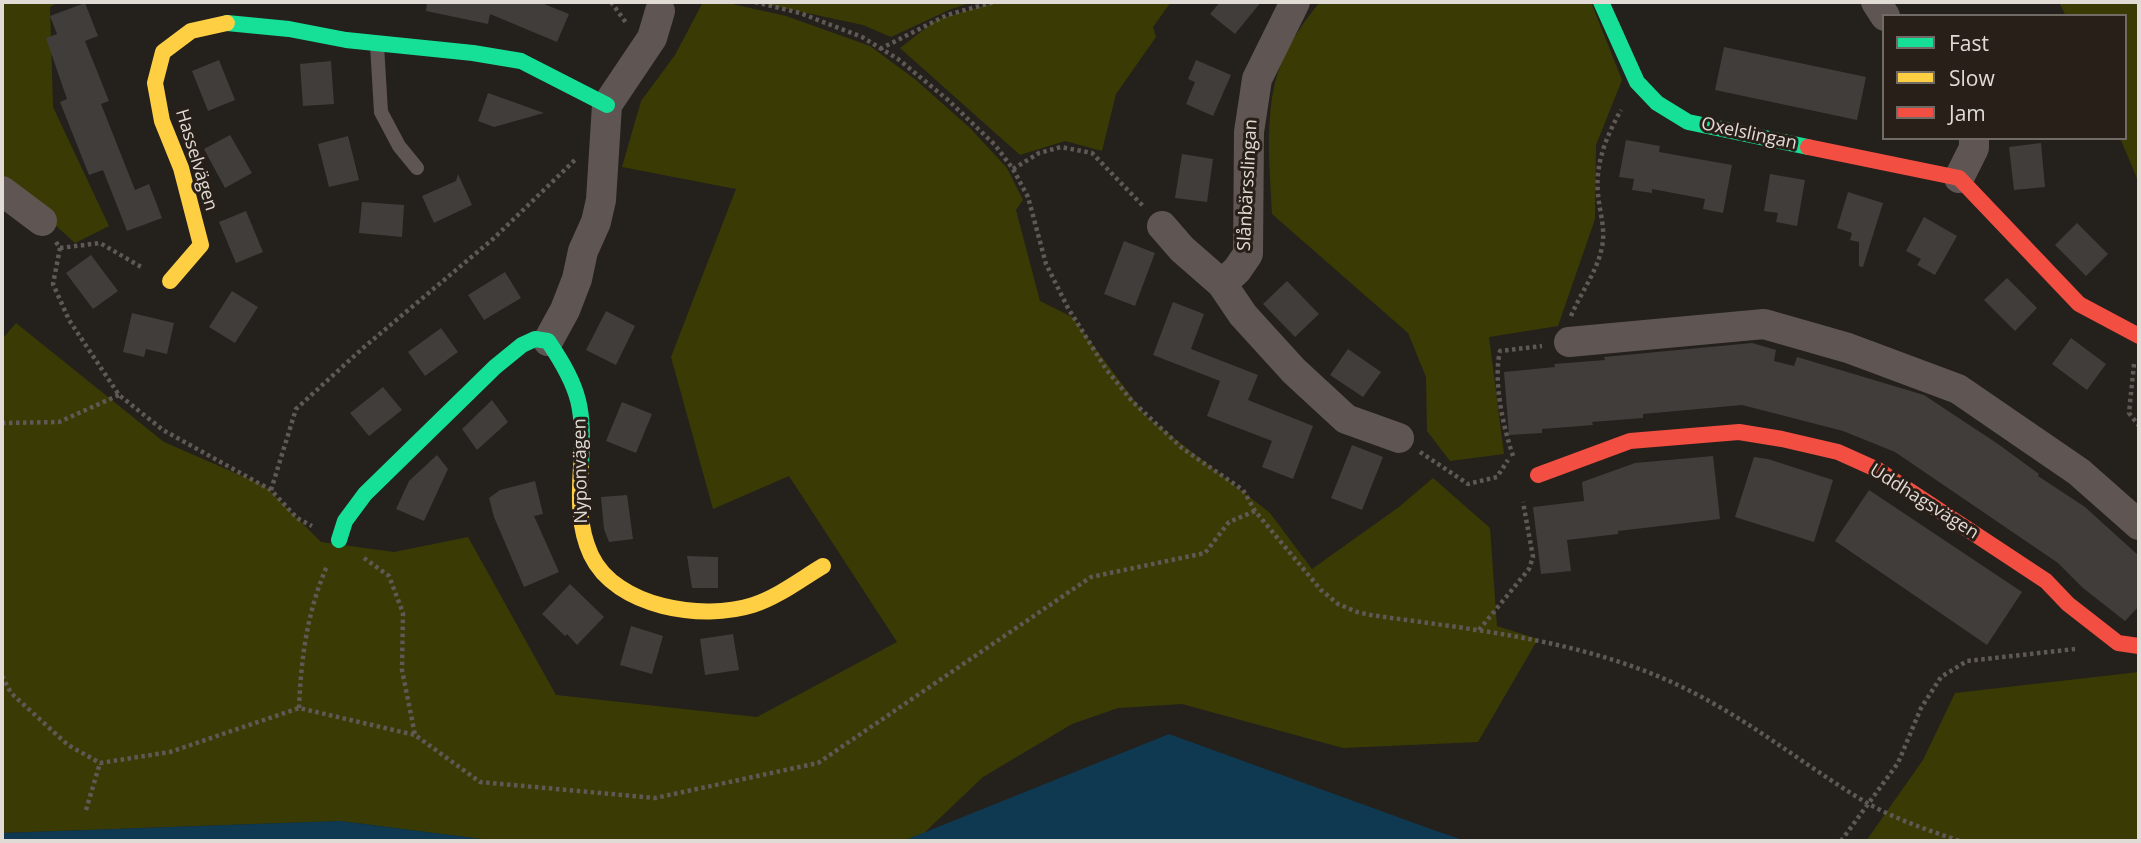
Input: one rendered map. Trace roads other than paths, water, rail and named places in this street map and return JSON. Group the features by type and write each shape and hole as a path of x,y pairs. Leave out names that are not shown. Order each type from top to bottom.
{"street":[{"name":"Slånbärsslingan","path":"1222,284 1237,270 1248,254 1249,132 1257,79 1295,2"},
{"name":"Oxelslingan","path":"1601,2 1637,82 1657,103 1688,122 1959,178"},
{"path":"339,540 345,522 365,494 495,367 522,345 535,339 548,341 565,310 583,251 596,222 601,200 607,105 652,38 653,5"},
{"name":"Hasselvägen","path":"170,281 201,245 181,168 162,121 155,83 163,52 191,31 230,22 377,44 473,53 521,61 607,105"},
{"path":"1974,140 1974,149 1959,178 2079,304 2138,336"},
{"path":"2,191 42,221"},
{"path":"1162,226 1222,284 1243,315 1294,371 1346,419 1399,438"},
{"path":"1569,342 1764,324 1848,348 1958,389 2078,472 2139,525"},
{"name":"Nyponvägen","path":"548,341 576,389 581,410 583,431 578,512 583,539 594,561 612,581 637,597 664,606 699,612 728,611 754,605 823,566"},
{"name":"Uddhagsvägen","path":"1538,475 1630,441 1700,434 1739,432 1838,452 1878,470 2046,581 2068,604 2118,643 2139,646"}],"lane":[{"path":"377,44 381,112 399,146 417,168"}],"water":[{"path":"1169,734 1428,828 1466,841 903,841"},
{"path":"340,821 497,841 2,841 2,833"}]}
